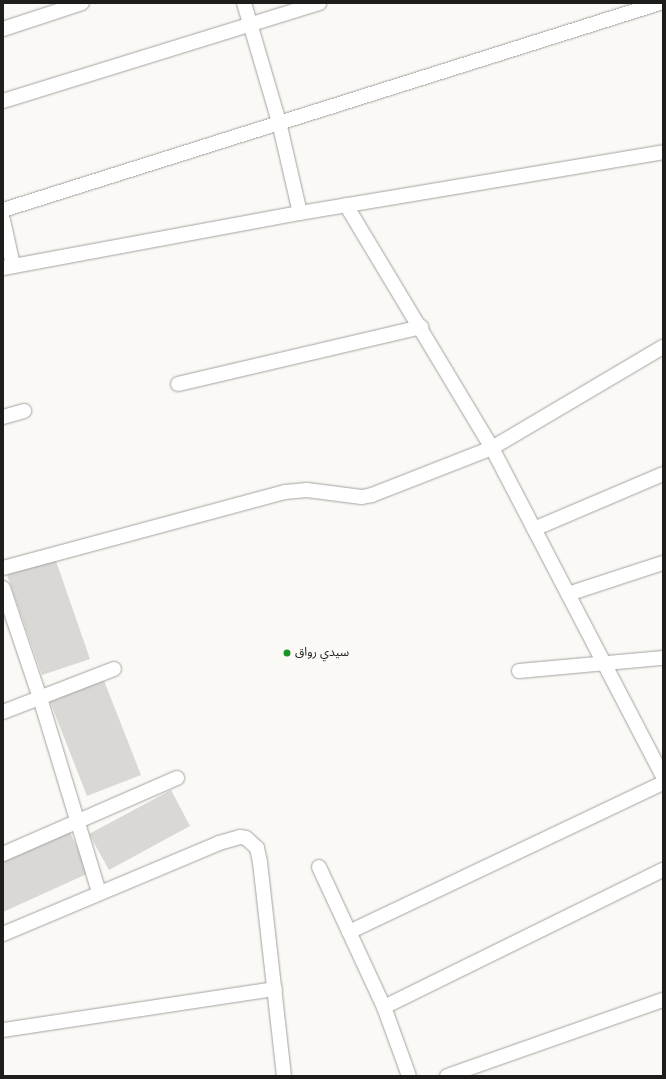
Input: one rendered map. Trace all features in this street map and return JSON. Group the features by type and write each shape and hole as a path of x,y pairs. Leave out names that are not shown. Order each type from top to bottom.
{"street":[{"path":"3,29 82,3"},
{"path":"244,3 279,122 300,213"},
{"path":"3,100 319,3"},
{"path":"3,210 660,3"},
{"path":"3,220 8,267 300,213 663,152"},
{"path":"346,206 421,326 492,448 603,665 663,777"},
{"path":"178,384 421,326"},
{"path":"3,568 285,492 307,490 362,497 372,495 492,448 663,347"},
{"path":"3,417 24,410"},
{"path":"534,529 663,474"},
{"path":"568,594 663,562"},
{"path":"3,588 40,698 99,892"},
{"path":"519,671 603,665 663,658"},
{"path":"3,712 114,669"},
{"path":"3,854 78,823 177,778"},
{"path":"349,932 663,783"},
{"path":"3,934 219,842 240,837 246,838 257,848 260,862 284,1076"},
{"path":"319,867 384,1007 409,1076"},
{"path":"384,1007 663,870"},
{"path":"3,1030 275,989"},
{"path":"447,1076 663,1000"}],"building":[{"path":"55,558 90,659 42,675 7,575"},
{"path":"103,678 141,775 87,796 49,699"},
{"path":"171,790 190,826 109,870 89,834"},
{"path":"68,828 89,873 3,912 3,858"}],"place":[{"name":"سيدي رواق","path":"287,653"}]}
